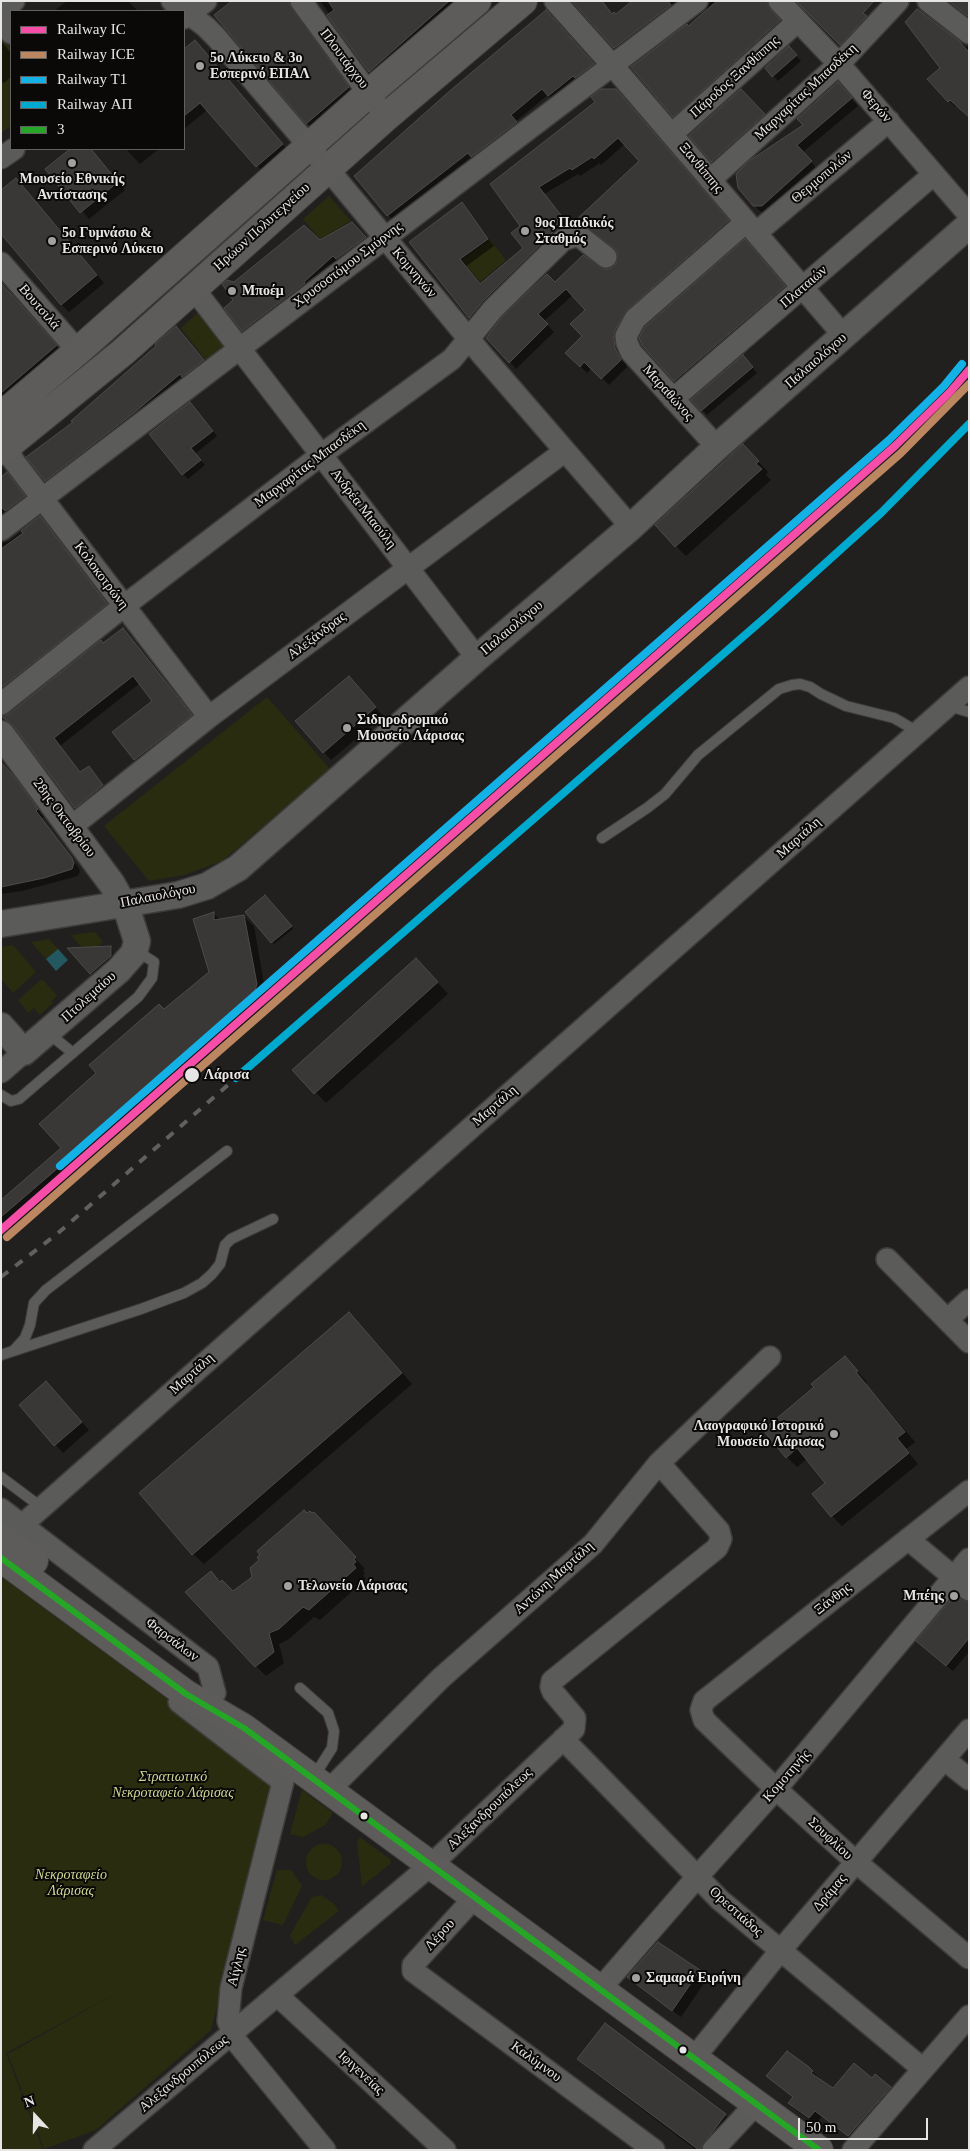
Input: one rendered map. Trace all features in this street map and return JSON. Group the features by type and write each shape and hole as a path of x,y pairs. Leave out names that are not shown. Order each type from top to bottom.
{"main road":[{"name":"Ηρώων Πολυτεχνείου","path":"1,416 78,351 369,93 477,1"},
{"name":"Ηρώων Πολυτεχνείου","path":"3,443 110,363 386,117 523,1"},
{"name":"Φαρσάλων","path":"11,1531 208,1699"},
{"path":"1,1558 208,1699 280,1755 818,2150"}],"street":[{"path":"1,11 14,1"},
{"name":"Κομνηνών","path":"172,1 193,11 210,30 631,527"},
{"name":"Πλουτάρχου","path":"301,1 386,117"},
{"name":"Ξανθίππης","path":"555,1 672,134 802,289 844,336"},
{"name":"Χρυσοστόμου Σμύρνης","path":"1,530 384,237 697,1"},
{"name":"Φερών","path":"779,1 840,64 969,215"},
{"name":"Μαργαρίτας Μπασδέκη","path":"710,180 840,64 898,1"},
{"path":"928,1 969,33"},
{"path":"1,20 10,32"},
{"name":"Πάροδος Ξανθίππης","path":"672,134 798,21"},
{"name":"Θερμοπυλών","path":"626,336 627,330 635,319 889,121"},
{"path":"1,158 13,150"},
{"name":"Πλαταιών","path":"674,399 934,174"},
{"name":"Παλαιολόγου","path":"1,924 178,895 207,886 238,868 477,658 631,527 717,447 969,225"},
{"name":"Μαργαρίτας Μπασδέκη","path":"1,704 124,606 322,455 445,365 470,339 492,309 564,240 578,235 606,257"},
{"name":"Βουτσιλά","path":"1,263 78,351"},
{"name":"Ανδρέα Μιαούλη","path":"194,289 477,658"},
{"name":"Μαραθώνος","path":"626,336 626,343 631,352 717,447"},
{"name":"Κολοκοτρώνη","path":"3,443 13,460 42,499 209,717"},
{"name":"Αλεξάνδρας","path":"71,826 209,717 566,451"},
{"name":"Μαρτάλη","path":"11,1531 41,1508 969,688"},
{"name":"28ης Οκτωβρίου","path":"1,734 102,869 123,904"},
{"path":"123,904 135,933 137,941 135,950"},
{"name":"Πτολεμαίου","path":"1,1072 107,982 127,962 135,950"},
{"path":"1,1026 24,1052"},
{"path":"887,1259 969,1342"},
{"path":"947,1320 969,1300"},
{"name":"Αντώνη Μαρτάλη","path":"321,1784 593,1544 659,1464 770,1357"},
{"name":"Αλεξανδρουπόλεως","path":"94,2150 431,1865 574,1729 575,1718 553,1692 551,1687 552,1681 717,1548 721,1539 719,1531 659,1464"},
{"name":"Ξάνθης","path":"701,1710 704,1701 969,1491"},
{"name":"Φαρσάλων","path":"1,1509 11,1531"},
{"path":"908,1539 962,1583"},
{"name":"Κομοτηνής","path":"600,1990 698,1876 962,1583 969,1559"},
{"path":"1,1572 176,1699 283,1782"},
{"name":"Σουφλίου","path":"701,1710 704,1720 776,1790 856,1862 969,1958"},
{"name":"Δράμας","path":"694,2058 780,1951 969,1730"},
{"name":"Ορεστιάδος","path":"563,1739 720,1900 923,2069"},
{"name":"Αίγλης","path":"232,2033 228,2021 232,1988 283,1782 280,1755"},
{"path":"945,1760 969,1780"},
{"name":"Λέρου","path":"417,1975 413,1971 413,1965 475,1897"},
{"name":"Καλύμνου","path":"417,1975 654,2150"},
{"name":"Ιφιγενείας","path":"277,1995 445,2150"},
{"path":"853,2150 969,2016"},
{"path":"232,2033 325,2150"},
{"path":"713,2150 756,2104"}],"lane":[{"path":"602,838 665,794 698,755 779,690 792,685 800,684 810,687 846,706 894,718 918,732"},
{"path":"948,705 969,712"},
{"path":"1,1095 11,1101 20,1099 148,986 154,973 154,962 135,950"},
{"path":"48,1033 73,1053"},
{"path":"14,1350 24,1338 30,1325 34,1302 46,1290 227,1151"},
{"path":"1,1355 141,1310 184,1293 202,1284 212,1274 220,1264 226,1245 231,1239 273,1220"},
{"path":"1,1478 41,1508"},
{"path":"300,1688 328,1713 334,1731 332,1748 321,1784"}],"green space":[{"path":"1,31 10,43 10,127 1,133"},
{"path":"329,196 351,221 320,239 303,219"},
{"path":"490,240 506,260 480,282 462,260"},
{"path":"202,309 231,344 208,363 181,328"},
{"path":"267,697 330,769 222,861 184,875 149,881 104,826"},
{"path":"95,932 103,942 91,953 97,965 71,935"},
{"path":"49,939 58,949 46,959 31,942"},
{"path":"13,945 36,972 13,993 1,979 1,947"},
{"path":"42,979 57,996 51,1001 53,1003 40,1015 34,1008 28,1013 18,1000"},
{"path":"1,1577 169,1700 268,1779 253,1795 268,1780 274,1785 211,2030 96,2130 44,2149 8,2054 124,1989 6,2053 43,2150 1,2150"},
{"path":"302,1790 333,1813 325,1825 303,1837 290,1834"},
{"path":"360,1837 391,1860 390,1864 362,1886 357,1842"},
{"path":"324,1844 336,1850 342,1862 336,1874 324,1880 312,1874 306,1862 312,1850"},
{"path":"277,1870 291,1870 302,1886 283,1925 263,1920"},
{"path":"321,1895 333,1903 339,1911 295,1945 290,1935 312,1897"}],"water":[{"path":"58,949 68,960 56,971 46,959"}],"building":[{"path":"232,1 287,1 349,87 306,124 214,15"},
{"path":"328,1 449,1 369,72 327,15 334,10"},
{"path":"572,1 602,1 612,14 614,12 616,14 632,1 668,1 671,5 614,48"},
{"path":"717,1 767,1 770,9 780,20 673,117 631,67 687,24 688,26"},
{"path":"796,1 874,1 863,13 867,16 840,45"},
{"path":"949,1 969,1 969,17"},
{"path":"917,9 959,41 969,52 969,117 950,100 948,102 927,79 940,68 905,22"},
{"path":"546,10 594,64 575,78 573,76 548,96 542,89 511,115 517,122 471,157 468,153 387,216 354,176 452,89"},
{"path":"195,40 283,144 256,167 200,103 185,115 185,48"},
{"path":"789,46 797,55 772,77 765,68"},
{"path":"838,82 852,98 797,145 812,161 762,206 753,206 738,188 736,174 749,161 803,125 797,119"},
{"path":"601,89 616,89 729,220 627,310 615,330 614,337 615,348 621,360 601,379 584,362 580,367 565,353 582,336 570,324 585,310 566,289 538,314 548,324 509,363 486,338 502,317 547,274 555,282 583,255 604,269 610,269 616,264 618,253 614,248 576,220 639,161 618,138 594,159 592,157 572,170 570,168 539,187 568,224 554,231 484,300 469,318 409,242 462,202 488,239 460,259 480,284 523,248 511,233 520,226 490,184 595,102 591,97"},
{"path":"741,89 765,114 711,162 689,136"},
{"path":"69,150 92,150 118,182 80,213 45,169"},
{"name":"5ο Γυμνάσιο & Εσπερινό Λύκειο","path":"16,178 97,275 61,305 1,234 1,190"},
{"path":"352,222 366,237 336,259 333,256 305,283 242,331 224,308 233,300 222,284 227,280 234,282 304,225 320,240"},
{"path":"745,239 785,286 674,381 642,345 639,338 645,327"},
{"path":"1,283 57,345 1,393"},
{"path":"176,326 204,360 182,377 180,374 135,412 45,481 26,457 73,422 71,421"},
{"path":"743,355 753,367 701,411 691,400"},
{"path":"190,402 213,431 191,448 201,460 182,475 149,434"},
{"path":"743,444 759,461 756,464 762,469 675,547 655,525"},
{"path":"7,472 25,496 5,511 1,506 1,477"},
{"path":"40,516 107,604 1,688 1,549 23,533 21,531"},
{"path":"123,628 192,715 134,760 112,732 152,701 133,676 54,738 80,772 89,766 103,785 75,808 13,725 1,716 9,714 101,640 103,643"},
{"path":"349,676 376,707 323,753 295,721"},
{"path":"1,762 17,780 38,809 36,811 72,858 74,863 72,869 44,878 1,887"},
{"path":"265,895 292,926 271,943 245,912"},
{"path":"214,912 214,920 244,915 257,984 253,997 237,1014 1,1217 1,1200 61,1148 39,1124 96,1073 89,1065 159,1004 164,1009 209,972 193,919"},
{"path":"111,946 111,956 90,974 67,948"},
{"path":"416,958 438,982 314,1094 292,1070"},
{"path":"349,1312 402,1373 192,1555 139,1493"},
{"name":"Λαογραφικό Ιστορικό Μουσείο Λάρισας","path":"845,1356 905,1432 897,1438 909,1453 831,1517 812,1494 825,1483 797,1448 786,1458 763,1430 814,1387 811,1384"},
{"path":"46,1381 82,1422 54,1446 19,1405"},
{"name":"Τελωνείο Λάρισας","path":"304,1510 307,1513 310,1511 314,1512 356,1557 354,1559 356,1562 353,1564 356,1568 309,1610 303,1607 279,1629 269,1633 274,1652 255,1667 185,1592 211,1571 220,1582 222,1580 233,1591 252,1577 250,1568 259,1560 257,1557 260,1555 257,1551"},
{"path":"955,1595 969,1602 969,1638 946,1666 916,1641"},
{"path":"658,1942 700,1970 672,2011 627,1977"},
{"path":"605,2023 726,2114 699,2150 577,2059"},
{"path":"787,2051 809,2067 813,2071 811,2073 833,2088 854,2063 872,2078 875,2074 891,2087 848,2136 815,2111 809,2118 788,2103 793,2097 766,2076"}],"railway":[{"path":"1,1277 57,1234 236,1078"}],"rail line":[{"name":"T1","path":"60,1166 889,440 944,386 962,364"},
{"name":"IC","path":"1,1230 895,446 950,392 969,370"},
{"name":"ICE","path":"7,1237 901,453 969,384"},
{"name":"ΑΠ","path":"236,1078 768,615 881,513 969,424"}],"transit line":[{"name":"3","path":"1,1558 186,1694 244,1728 819,2150"}],"place":[{"name":"5ο Λύκειο & 3ο Εσπερινό ΕΠΑΛ","path":"200,66"},
{"name":"Μουσείο Εθνικής Αντίστασης","path":"72,163"},
{"name":"9ος Παιδικός Σταθμός","path":"525,231"},
{"name":"5ο Γυμνάσιο & Εσπερινό Λύκειο","path":"52,241"},
{"name":"Μποέμ","path":"232,291"},
{"name":"Σιδηροδρομικό Μουσείο Λάρισας","path":"347,728"},
{"name":"Λάρισα","path":"192,1075"},
{"name":"Λαογραφικό Ιστορικό Μουσείο Λάρισας","path":"834,1434"},
{"name":"Τελωνείο Λάρισας","path":"288,1586"},
{"name":"Μπέης","path":"954,1596"},
{"name":"Σαμαρά Ειρήνη","path":"636,1978"}],"park label":[{"name":"Στρατιωτικό Νεκροταφείο Λάρισας","path":"173,1785"},
{"name":"Νεκροταφείο Λάρισας","path":"71,1884"}]}
